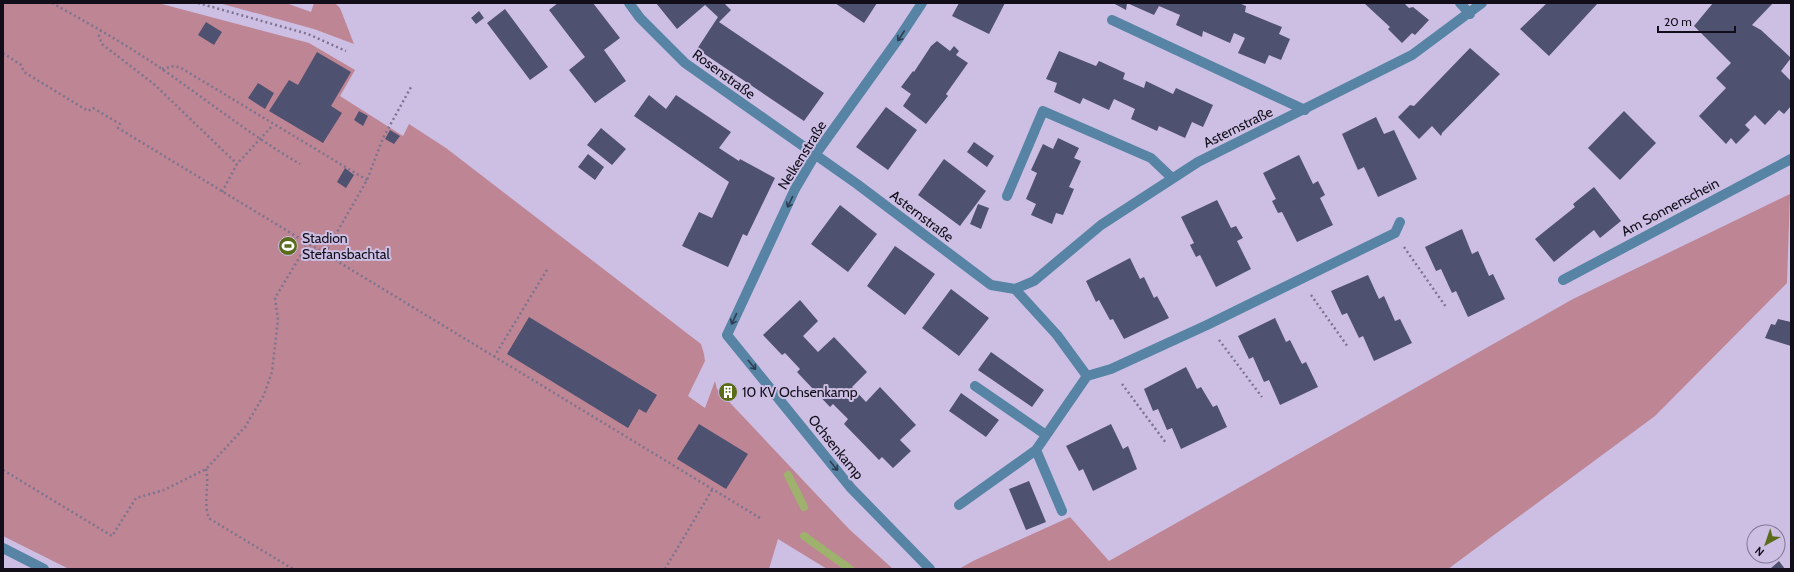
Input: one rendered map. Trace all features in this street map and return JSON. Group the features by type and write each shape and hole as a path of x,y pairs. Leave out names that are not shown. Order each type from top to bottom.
{"street":[{"name":"Rosenstraße","path":"629,3 640,18 685,63 815,155"},
{"name":"Nelkenstraße","path":"727,335 795,189 815,155 899,38 922,3"},
{"path":"1460,3 1470,14"},
{"name":"Asternstraße","path":"815,155 857,184 991,285 1015,289 1034,281 1101,225 1198,162 1305,110 1412,55 1470,14 1482,3"},
{"path":"1112,20 1305,110"},
{"path":"1007,196 1042,110 1151,158 1172,178"},
{"name":"Am Sonnenschein","path":"1562,280 1791,159"},
{"path":"959,505 1036,450 1087,376 1111,369 1301,280 1395,233 1400,222"},
{"path":"1015,289 1057,336 1087,376"},
{"name":"Ochsenkamp","path":"727,335 852,488 930,569"},
{"path":"975,386 1046,435"},
{"path":"1036,450 1062,511"},
{"path":"3,548 44,569"}],"path":[{"path":"52,3 101,30 162,69 261,140 300,164"},
{"path":"198,3 308,34 346,51"},
{"path":"101,30 99,36 102,44 155,85 237,164"},
{"path":"3,53 21,65 24,72 88,111 93,108 120,124 118,128 760,518"},
{"path":"162,69 174,66 181,68 273,125 367,180"},
{"path":"325,253 367,180 382,138 411,87"},
{"path":"222,192 237,164 261,140 273,125"},
{"path":"1395,233 1446,308"},
{"path":"3,470 112,536 136,498 164,490 206,469 245,427 264,394 272,372 276,349 278,320 275,298 308,243"},
{"path":"494,357 548,268"},
{"path":"1301,280 1348,347"},
{"path":"1207,325 1262,397"},
{"path":"1111,369 1166,443"},
{"path":"206,469 209,480 206,512 210,519 293,569"},
{"path":"665,569 712,490"}],"shaded area":[{"name":"Stadion Stefansbachtal","path":"3,3 158,3 309,43 355,70 340,96 403,136 409,124 446,148 701,344 705,361 688,396 705,408 715,381 717,389 849,529 893,569 827,569 778,539 769,569 69,569 3,536"},
{"path":"219,3 286,3 311,12 314,3 335,3 340,8 354,44 314,29"},
{"path":"1790,194 1787,283 1655,416 1448,569 959,569 973,561 1070,517 1109,561 1573,299"}],"building":[{"path":"558,3 593,3 620,38 604,50 626,81 595,103 569,70 585,57 549,10"},
{"path":"656,3 724,3 731,10 719,22 824,93 804,121 697,49 718,17 705,5 677,29"},
{"path":"835,3 877,3 864,23"},
{"path":"959,3 1005,3 989,34 952,16"},
{"path":"1113,3 1127,3 1126,10"},
{"path":"1127,3 1239,3 1246,6 1245,12 1282,27 1279,34 1290,39 1281,60 1269,55 1265,64 1238,53 1245,38 1234,33 1230,43 1203,31 1202,37 1176,25 1180,15 1159,6 1154,15"},
{"path":"1364,3 1404,3 1409,8 1413,7 1429,20 1415,35 1412,33 1402,43 1388,29 1390,27"},
{"path":"1547,3 1598,3 1549,56 1520,29"},
{"path":"1713,3 1773,3 1752,25 1761,30 1791,58 1781,71 1791,81 1791,106 1784,114 1779,110 1765,125 1755,115 1745,125 1750,130 1736,144 1731,138 1726,144 1699,116 1726,88 1716,78 1731,63 1694,26"},
{"path":"505,9 548,67 530,80 487,23"},
{"path":"479,11 484,18 476,24 471,18"},
{"path":"206,22 222,32 214,45 198,35"},
{"path":"937,41 950,51 954,46 959,51 956,55 968,63 946,94 948,96 926,124 903,106 911,94 901,87 913,71 914,72 931,46"},
{"path":"1470,48 1500,74 1442,133 1441,136 1432,126 1419,139 1398,117 1410,105 1414,106"},
{"path":"1059,51 1096,66 1099,61 1125,73 1123,79 1144,88 1146,81 1173,94 1176,88 1213,105 1203,127 1192,122 1185,138 1159,126 1157,131 1131,119 1135,109 1114,99 1109,110 1083,98 1080,104 1054,92 1057,83 1046,79"},
{"path":"317,52 351,72 331,106 342,113 323,143 269,111 289,80 298,85"},
{"path":"258,83 274,93 265,109 248,98"},
{"path":"649,95 666,109 676,95 731,132 719,148 739,161 740,159 775,178 747,236 743,234 728,267 682,246 699,212 712,218 729,182 634,116"},
{"path":"886,107 917,130 888,170 856,147"},
{"path":"359,111 368,116 363,126 354,120"},
{"path":"1624,111 1656,143 1620,180 1588,148"},
{"path":"1376,117 1384,134 1394,130 1417,179 1378,197 1364,167 1358,170 1342,134"},
{"path":"601,128 626,149 612,165 587,145"},
{"path":"390,130 400,136 394,144 385,139"},
{"path":"1058,138 1079,148 1074,158 1081,161 1069,187 1074,189 1063,215 1056,213 1052,224 1031,215 1036,204 1026,199 1037,173 1031,170 1043,144 1053,149"},
{"path":"974,142 994,156 987,167 967,152"},
{"path":"588,154 604,167 595,180 578,167"},
{"path":"1299,155 1313,184 1318,181 1325,195 1320,198 1333,225 1297,242 1282,212 1278,213 1272,201 1276,199 1263,173"},
{"path":"944,159 986,191 960,226 918,195"},
{"path":"345,168 354,175 346,188 337,182"},
{"path":"1594,187 1621,221 1600,238 1594,230 1554,262 1535,239 1575,207 1573,204"},
{"path":"1217,200 1231,228 1236,226 1243,238 1237,241 1251,269 1216,287 1200,255 1196,257 1190,245 1194,243 1181,217"},
{"path":"978,204 989,208 981,229 970,224"},
{"path":"840,205 877,234 848,272 811,244"},
{"path":"1462,229 1472,254 1478,251 1489,276 1493,274 1505,299 1468,317 1456,291 1452,293 1441,269 1436,271 1425,247"},
{"path":"895,246 935,274 905,315 867,286"},
{"path":"1130,258 1140,279 1144,277 1154,298 1157,296 1169,318 1124,339 1113,319 1110,320 1099,300 1096,302 1086,281"},
{"path":"1368,275 1379,299 1384,296 1395,321 1400,319 1412,343 1374,361 1363,336 1359,338 1347,313 1342,315 1331,291"},
{"path":"951,289 989,318 959,356 922,328"},
{"path":"800,300 818,321 803,336 818,352 834,337 867,372 852,387 866,402 880,387 916,425 900,440 911,451 893,468 882,457 879,460 844,424 848,419 833,404 830,407 797,372 800,369 785,353 782,355 763,335"},
{"path":"529,317 657,395 646,413 639,409 628,428 507,354"},
{"path":"1275,318 1286,342 1290,340 1302,364 1306,362 1318,387 1280,405 1269,380 1264,382 1253,357 1249,359 1238,336"},
{"path":"1778,319 1791,322 1791,346 1765,338 1771,324 1775,325"},
{"path":"991,352 1044,390 1032,407 978,370"},
{"path":"1186,367 1197,389 1201,387 1213,407 1217,405 1227,427 1181,449 1172,428 1167,430 1158,409 1153,411 1144,389"},
{"name":"10 KV Ochsenkamp","path":"724,385 735,395 731,399 721,389"},
{"path":"961,393 999,420 986,437 949,411"},
{"path":"699,424 748,454 726,489 677,459"},
{"path":"1111,424 1123,449 1128,446 1137,469 1093,491 1083,469 1079,471 1066,446"},
{"path":"1029,481 1046,522 1026,530 1009,489"},
{"path":"1776,564 1781,564 1785,569 1770,569"}],"waterway":[{"path":"788,475 804,507"},
{"path":"804,536 850,569"}],"place":[{"name":"Stadion Stefansbachtal","path":"288,246"},
{"name":"10 KV Ochsenkamp","path":"728,392"}]}
